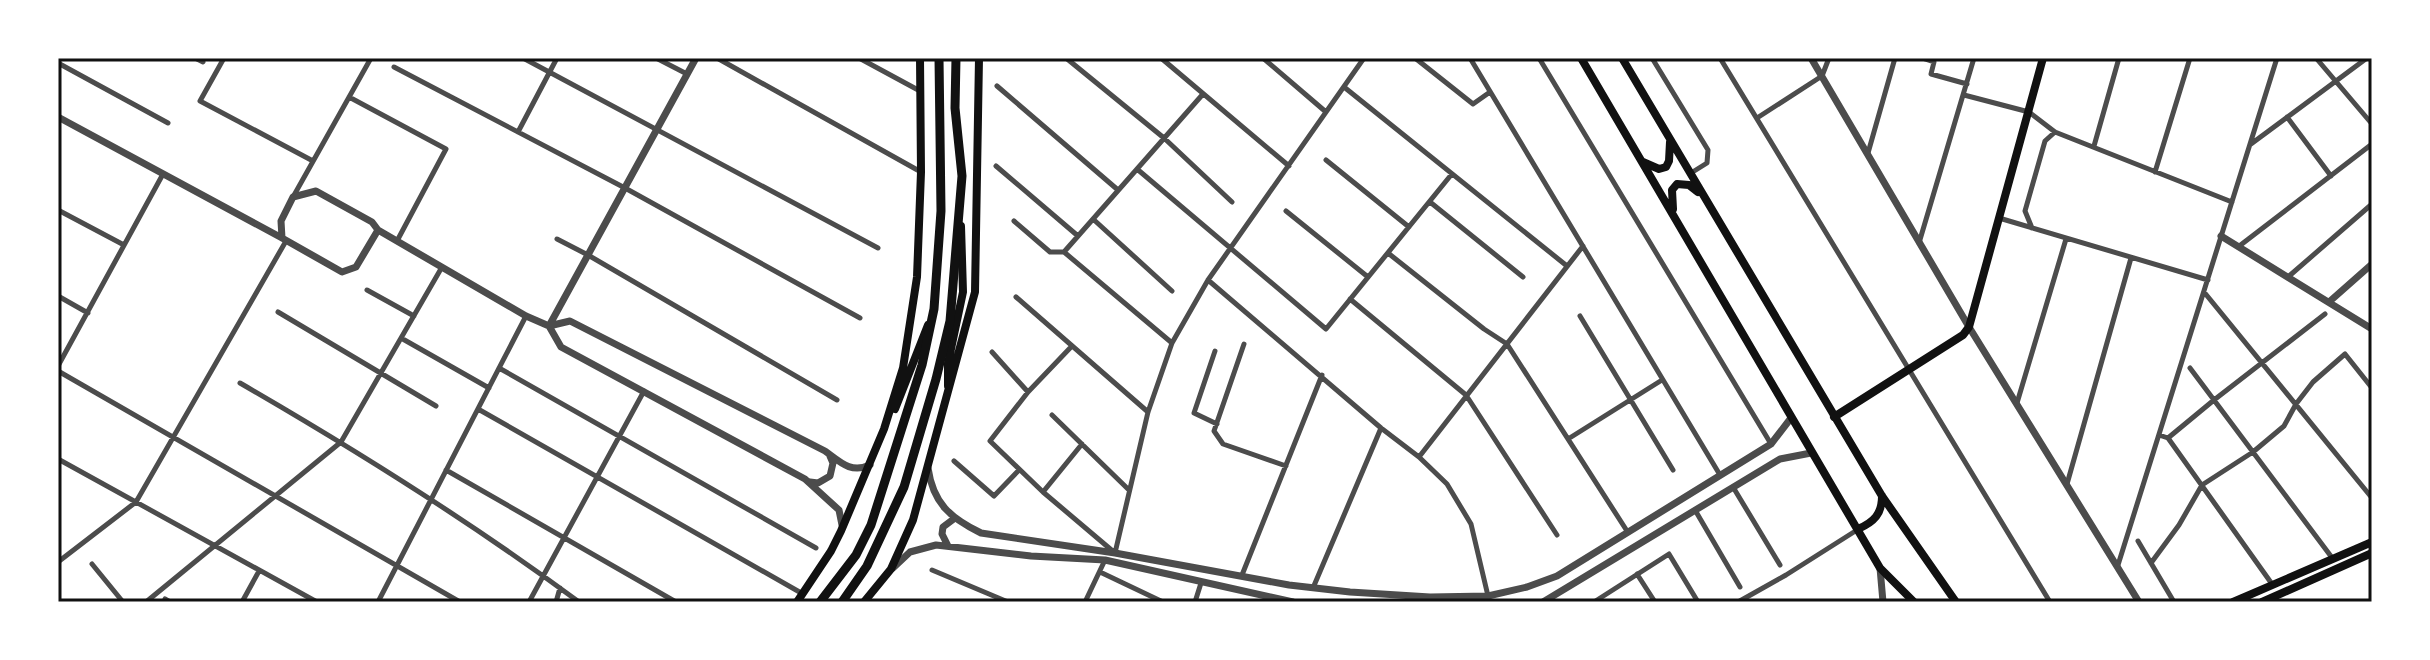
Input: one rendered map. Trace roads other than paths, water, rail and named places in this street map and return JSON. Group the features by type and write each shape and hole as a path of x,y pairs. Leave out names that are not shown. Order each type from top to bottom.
{"main road":[{"path":"800,599 843,527 871,464 903,368 917,277 921,172 920,58"},
{"path":"820,602 856,555 871,525 914,394 934,309 941,211 939,58"},
{"path":"842,602 867,566 886,530 918,444 950,321 962,176 955,108 956,58"},
{"path":"864,601 891,569 913,520 975,292 979,58"},
{"path":"1581,58 1880,568 1914,602"},
{"path":"1622,58 1882,496 1956,602"},
{"path":"1834,417 1910,371 1963,335 1969,327 2043,58"},
{"path":"1642,162 1659,169 1666,167 1670,140"},
{"path":"1674,215 1671,197 1677,184 1689,185 1707,201"},
{"path":"947,399 948,363 963,292 960,205"},
{"path":"884,429 903,393 934,309"},
{"path":"1858,529 1877,517 1882,508 1882,496"},
{"path":"2233,602 2372,542"},
{"path":"2262,602 2372,553"}],"street":[{"path":"195,58 203,62"},
{"path":"224,58 200,101 313,161"},
{"path":"58,562 136,502 284,240 281,221 371,58"},
{"path":"523,58 878,248"},
{"path":"518,132 557,58"},
{"path":"656,58 687,74"},
{"path":"549,326 696,58"},
{"path":"717,58 921,172"},
{"path":"859,58 920,91"},
{"path":"1066,58 1164,138 1232,202"},
{"path":"1161,58 1289,166"},
{"path":"1263,58 1326,112"},
{"path":"1115,553 1148,412 1172,343 1208,280 1364,58"},
{"path":"1415,58 1473,104 1490,92"},
{"path":"1470,58 1720,476"},
{"path":"1539,58 1780,459"},
{"path":"1652,58 1708,150 1707,163 1690,173"},
{"path":"1720,58 2050,602"},
{"path":"1811,58 1969,327 2139,602"},
{"path":"1757,118 1822,76 1829,58"},
{"path":"1868,153 1895,58"},
{"path":"1922,58 1934,62 1931,74 1967,84"},
{"path":"1919,244 1974,58"},
{"path":"2094,146 2119,58"},
{"path":"2155,172 2190,58"},
{"path":"2118,565 2277,58"},
{"path":"2316,58 2372,124"},
{"path":"2250,145 2367,58"},
{"path":"58,63 168,123"},
{"path":"394,67 625,188 860,318"},
{"path":"997,86 1118,190"},
{"path":"1344,87 1567,266"},
{"path":"1064,252 1203,94"},
{"path":"1964,95 2029,112 2055,132 2232,202"},
{"path":"349,97 446,149 397,241"},
{"path":"58,117 342,272 356,267 378,230"},
{"path":"2287,117 2331,176"},
{"path":"2032,228 2025,211 2045,141 2055,132"},
{"path":"2238,247 2372,144"},
{"path":"1326,160 1409,227"},
{"path":"996,166 1078,236"},
{"path":"1137,169 1326,329 1451,175"},
{"path":"163,174 58,369 460,602"},
{"path":"293,197 316,191 526,316 549,326 561,347 805,479 818,483 830,476 833,463 825,451"},
{"path":"1430,202 1523,277"},
{"path":"2288,277 2372,204"},
{"path":"58,210 124,245"},
{"path":"1286,211 1368,277"},
{"path":"1999,218 2208,280"},
{"path":"1093,219 1172,291"},
{"path":"1014,221 1050,252 1064,252 1172,343"},
{"path":"2221,236 2372,329"},
{"path":"557,239 837,400"},
{"path":"2017,403 2066,239"},
{"path":"1419,457 1583,246"},
{"path":"1388,253 1507,344 1627,531"},
{"path":"2067,484 2131,258"},
{"path":"2329,302 2372,264"},
{"path":"146,602 341,442 442,267"},
{"path":"1208,280 1447,484 1471,524 1488,596"},
{"path":"367,290 414,316"},
{"path":"2204,292 2372,498"},
{"path":"58,296 88,313"},
{"path":"1016,297 1148,412"},
{"path":"1350,299 1466,395 1557,535"},
{"path":"278,312 436,406"},
{"path":"2168,438 2325,314"},
{"path":"378,602 526,316"},
{"path":"1580,316 1673,470"},
{"path":"549,326 570,321 825,451 854,470 871,464"},
{"path":"401,338 489,388"},
{"path":"1244,344 1214,431 1223,444 1286,466"},
{"path":"1071,347 1028,392 990,441 1043,492 1115,553"},
{"path":"1215,351 1194,413 1217,424"},
{"path":"992,352 1028,392"},
{"path":"2151,563 2179,525 2202,485 2253,452 2284,426 2313,382 2345,354 2372,388"},
{"path":"499,368 816,548"},
{"path":"2190,368 2333,559"},
{"path":"1242,575 1322,375"},
{"path":"1568,439 1662,380"},
{"path":"240,383 341,442 431,500 579,602"},
{"path":"529,602 644,391"},
{"path":"478,409 598,475 800,599"},
{"path":"1052,415 1130,490"},
{"path":"928,465 931,488 944,509 981,533 1313,588 1430,597 1488,596 1557,576 1771,444 1791,418"},
{"path":"1313,588 1381,428"},
{"path":"2159,435 2168,438 2272,585"},
{"path":"1043,492 1082,444"},
{"path":"1543,602 1780,459 1811,453"},
{"path":"58,459 317,602"},
{"path":"954,461 994,496 1019,470"},
{"path":"446,470 676,602"},
{"path":"805,479 839,510 843,527"},
{"path":"1732,487 1780,565"},
{"path":"1695,510 1740,587"},
{"path":"948,546 942,534 943,527 955,518"},
{"path":"1738,602 1858,529"},
{"path":"2138,541 2174,602"},
{"path":"891,569 919,548 936,545 1031,556 1105,560 1294,602 1289,585"},
{"path":"58,551 66,556"},
{"path":"1594,602 1669,554 1698,602"},
{"path":"1085,602 1105,560"},
{"path":"92,564 123,602"},
{"path":"1880,568 1883,602"},
{"path":"932,570 1008,602"},
{"path":"242,602 260,571"},
{"path":"1100,572 1163,602"},
{"path":"1637,574 1655,602"},
{"path":"1195,602 1201,583"},
{"path":"1280,600 1289,585"},
{"path":"556,602 560,588"},
{"path":"1606,595 1611,602"}]}
